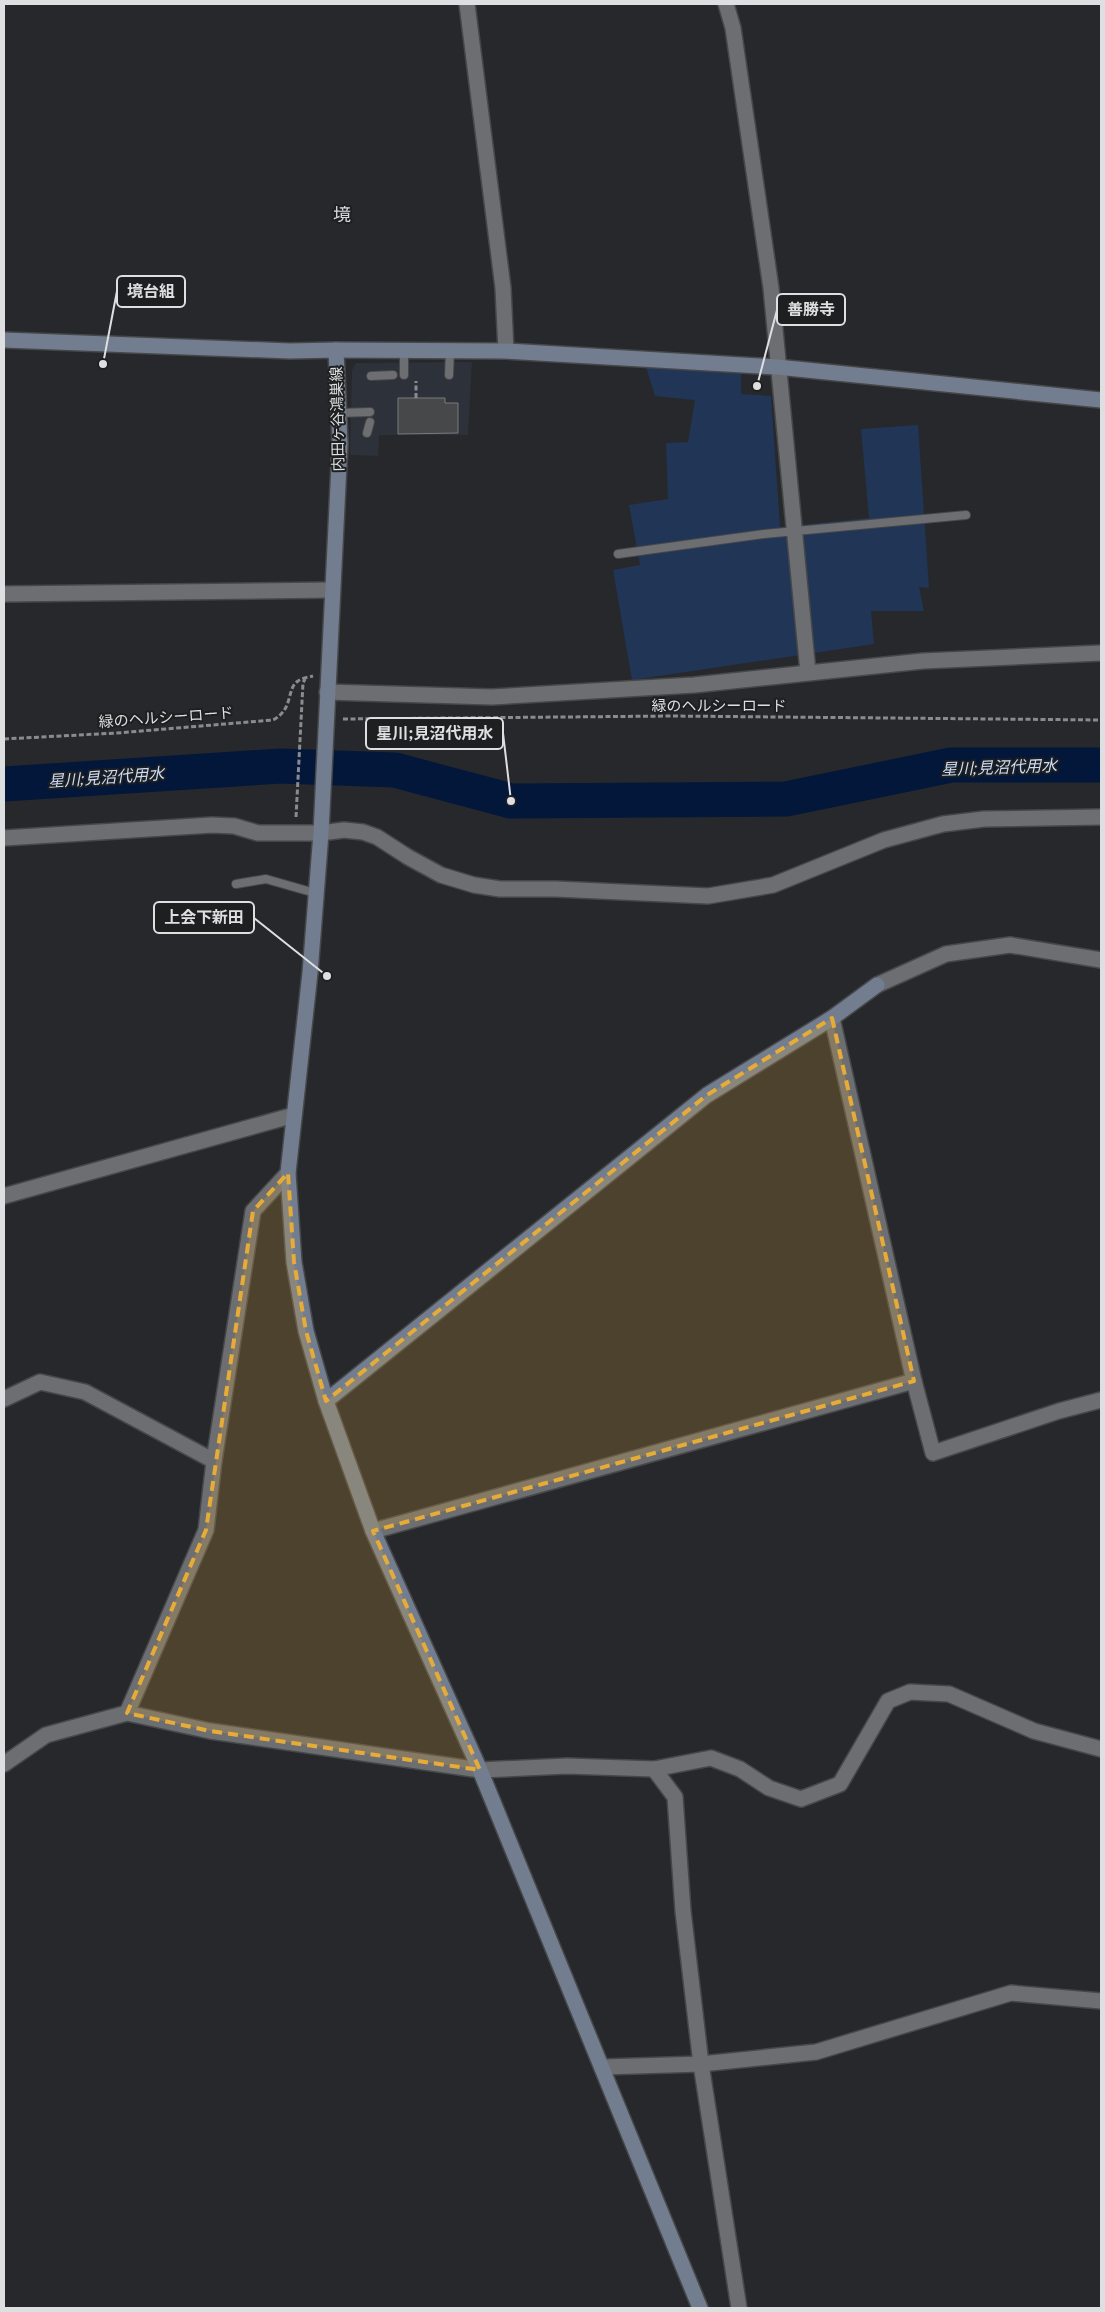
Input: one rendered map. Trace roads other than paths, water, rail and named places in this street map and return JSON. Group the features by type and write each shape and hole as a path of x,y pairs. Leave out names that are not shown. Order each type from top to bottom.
{"main road":[{"name":"内田ヶ谷鴻巣線","path":"4,340 290,351 336,350 340,444 327,692 332,725 322,803 310,973 288,1173 294,1262 306,1331 326,1401 373,1531 480,1770 700,2308"},
{"path":"336,350 506,350 777,367 1101,400"},
{"path":"326,1401 708,1095 832,1018 877,985"}],"street":[{"path":"467,4 503,288 506,350"},
{"path":"726,4 732,28 771,288 777,367 808,672"},
{"path":"4,594 332,590"},
{"path":"327,692 492,697 694,684 923,661 1101,653"},
{"path":"4,838 212,826 234,826 258,833 321,833 339,830 363,832 377,837 424,867 456,881 474,885 500,888 708,896 773,885 884,840 944,824 984,819 1101,817"},
{"path":"877,985 946,954 1010,945 1101,960"},
{"path":"832,1018 914,1381 933,1454 1059,1411 1101,1400"},
{"path":"4,1196 294,1115"},
{"path":"127,1714 206,1530 214,1461 254,1211 288,1173"},
{"path":"373,1531 914,1381"},
{"path":"4,1399 40,1382 85,1392 214,1461"},
{"path":"4,1764 46,1735 127,1714 210,1731 480,1770 567,1766 654,1769 711,1758 740,1769 769,1788 801,1800 840,1784 888,1701 910,1692 949,1694 1034,1731 1101,1749"},
{"path":"654,1769 675,1797 683,1911 701,2064 739,2308"},
{"path":"603,2067 701,2064 816,2052 1011,1993 1101,2001"}],"lane":[{"path":"404,350 404,375"},
{"path":"449,374 450,350"},
{"path":"370,376 393,375"},
{"path":"339,413 370,412"},
{"path":"366,433 370,422"},
{"path":"618,554 793,531 966,516"},
{"path":"236,884 266,879 315,893"}],"waterway":[{"name":"星川;見沼代用水","path":"4,784 281,766 395,770 511,801 786,799 951,765 1101,765"}],"place":[{"name":"境台組","path":"103,364"},
{"name":"善勝寺","path":"757,386"},
{"name":"星川;見沼代用水","path":"511,801"},
{"name":"上会下新田","path":"327,976"}],"district":[{"name":"境","path":"342,214"}]}
